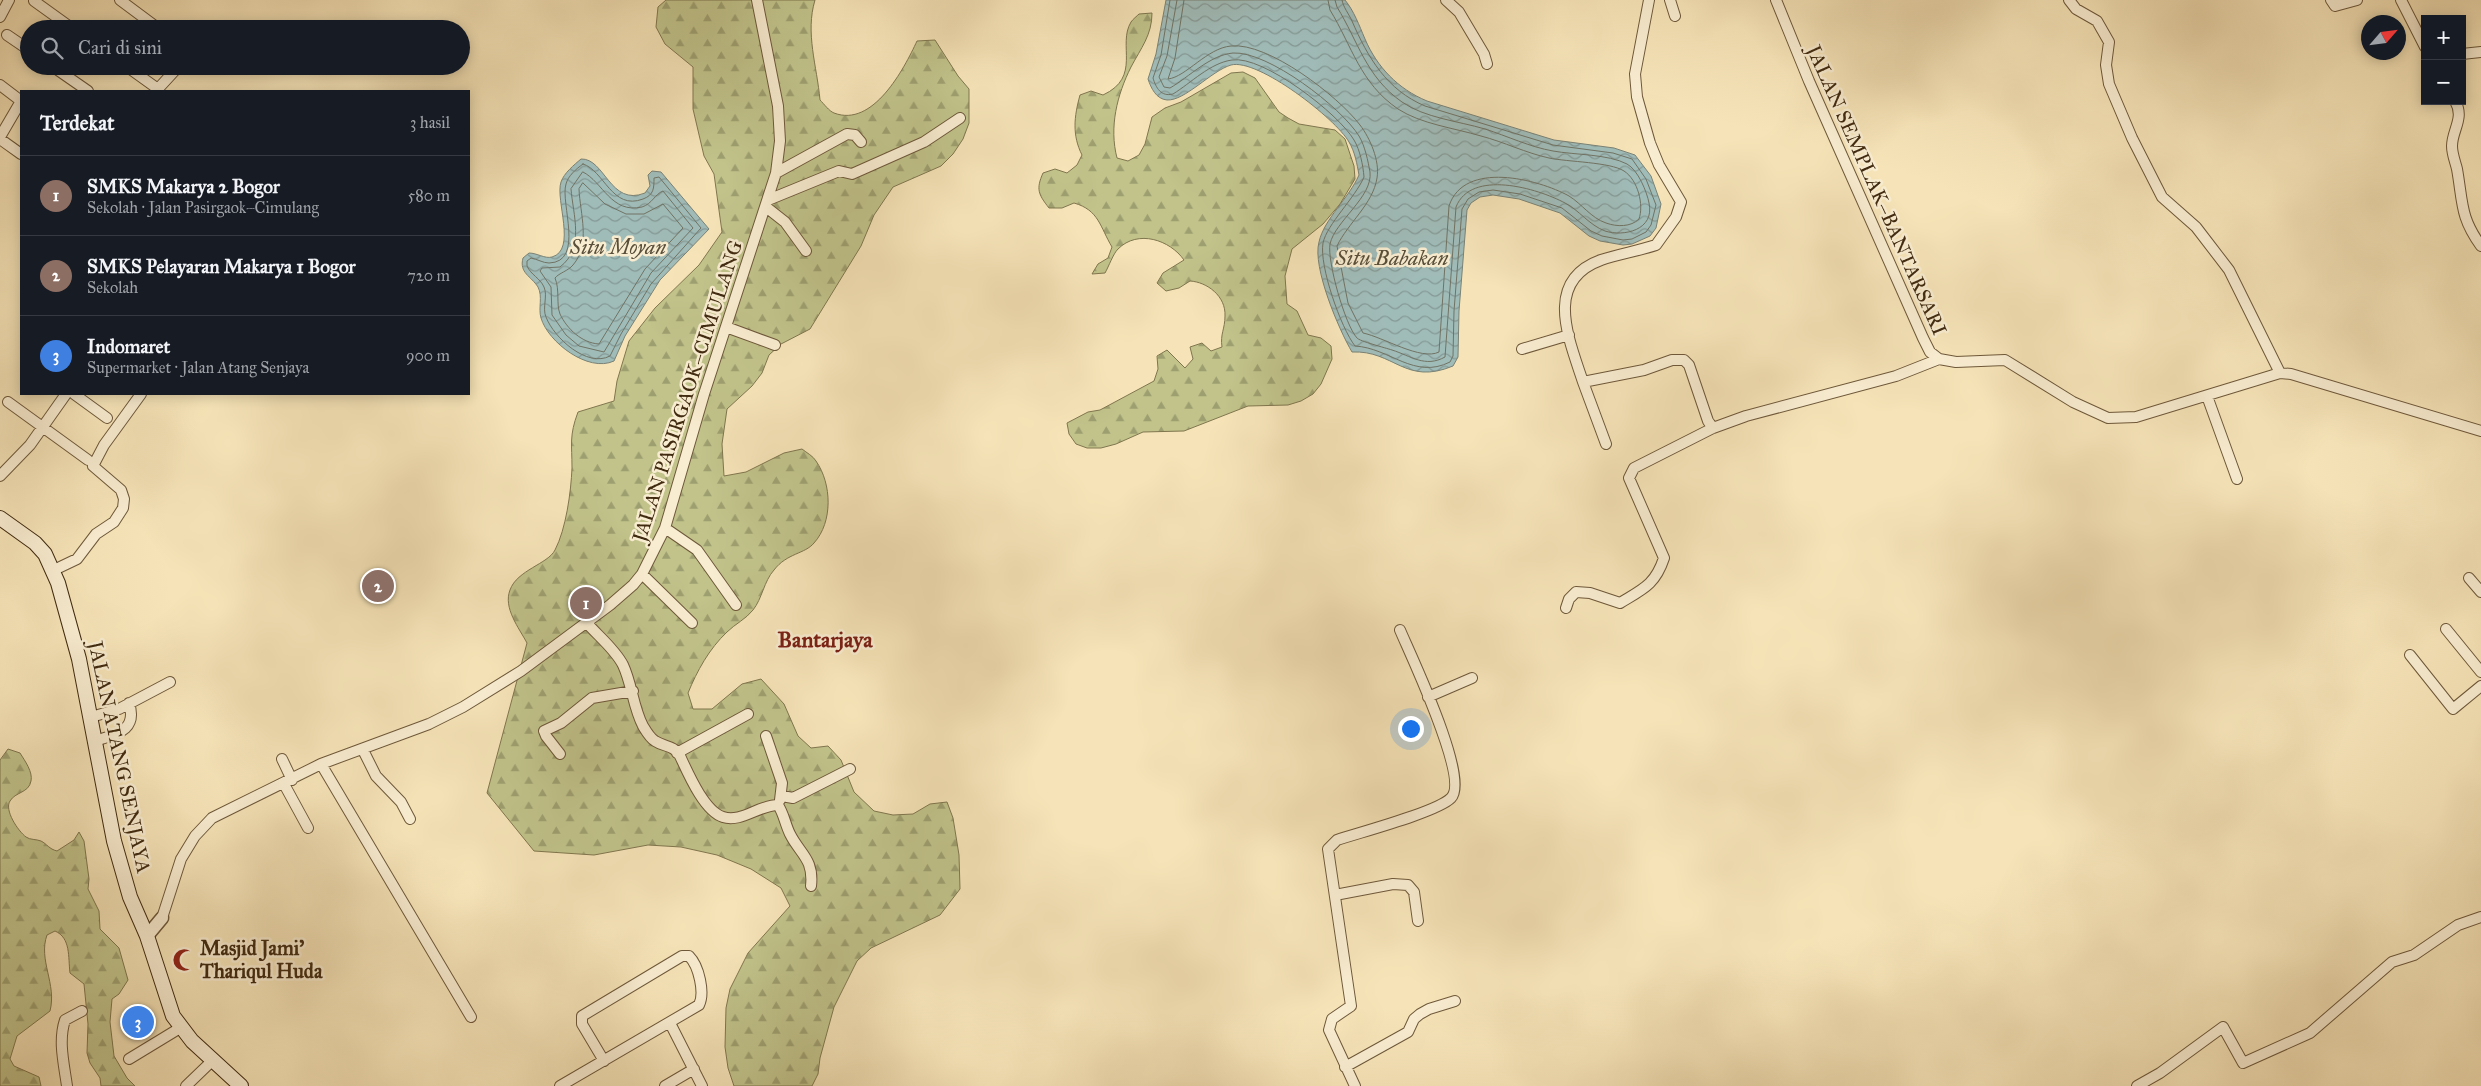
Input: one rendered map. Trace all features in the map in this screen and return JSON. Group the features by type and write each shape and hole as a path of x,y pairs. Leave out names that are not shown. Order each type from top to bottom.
{"main road":[{"name":"JALAN ATANG SENJAYA","path":"0,518 36,542 59,568 96,741 114,841 130,897 155,927 167,1001 180,1028 212,1061 241,1086"}],"street":[{"path":"0,17 9,0"},
{"path":"120,0 148,20"},
{"name":"JALAN PASIRGAOK–CIMULANG","path":"155,927 187,846 203,826 222,813 321,764 429,724 463,707 521,671 610,605 642,574 665,528 726,327 776,173 780,141 778,106 757,0"},
{"path":"1446,0 1459,12 1484,54 1487,64"},
{"path":"1606,444 1583,382 1569,335 1564,303 1573,278 1582,270 1594,263 1656,245 1680,209 1679,196 1659,165 1650,143 1637,97 1635,74 1648,0"},
{"path":"1670,0 1675,16"},
{"name":"JALAN SEMPLAK–BANTARSARI","path":"1776,0 1809,82 1923,338 1930,352 1939,359 1956,362 2005,360 2073,402 2108,418 2136,417 2280,374 2301,377 2481,431"},
{"path":"2069,0 2076,9 2097,21 2109,42 2106,65 2109,84 2132,138 2162,197 2196,227 2228,270 2280,374"},
{"path":"2331,0 2335,6 2339,6 2358,0"},
{"path":"2401,0 2421,39"},
{"path":"34,1 60,20"},
{"path":"7,35 20,44"},
{"path":"2466,54 2481,52"},
{"path":"65,75 87,90"},
{"path":"138,75 157,90 171,75"},
{"path":"0,85 20,100"},
{"path":"20,103 0,138 20,153"},
{"path":"2456,105 2460,118 2452,144 2461,202 2467,224 2481,246"},
{"path":"806,251 785,222 767,204 839,172 852,174 924,142 960,118"},
{"path":"776,173 847,134 855,135 861,142"},
{"path":"726,327 775,345"},
{"path":"1522,348 1569,335"},
{"path":"1566,608 1569,600 1576,592 1590,593 1620,603 1646,586 1658,575 1664,558 1629,478 1638,465 1713,428 1771,408 1905,373 1939,359"},
{"path":"1583,382 1615,374 1644,370 1672,360 1684,360 1689,364 1708,421 1713,428"},
{"path":"0,476 30,445 65,395"},
{"path":"75,395 107,418"},
{"path":"59,568 77,559 96,534 114,522 123,508 124,499 121,490 94,466 104,445 139,395"},
{"path":"2206,396 2237,479"},
{"path":"8,402 88,460"},
{"path":"665,528 697,550 736,605"},
{"path":"642,574 692,623"},
{"path":"2469,578 2481,592"},
{"path":"586,622 622,664 633,691 637,711 648,734 654,741 668,745 677,753 707,804 722,817 740,816 780,800 793,798 850,769"},
{"path":"2446,629 2481,672"},
{"path":"1355,1086 1329,1030 1332,1019 1351,1006 1338,912 1327,854 1330,846 1352,835 1428,811 1447,801 1456,791 1457,782 1444,736 1400,630"},
{"path":"2410,654 2453,709 2481,686"},
{"path":"1428,697 1472,678"},
{"path":"91,717 129,704 170,682"},
{"path":"560,754 546,736 544,731 547,727 561,723 592,698 633,691"},
{"path":"96,741 122,732 131,723 132,712 129,704"},
{"path":"677,753 748,714"},
{"path":"766,736 782,783 780,800 782,811 790,836 810,864 811,886"},
{"path":"363,750 376,776 401,802 410,819"},
{"path":"282,759 288,782 308,828"},
{"path":"321,764 471,1017"},
{"path":"1335,895 1393,884 1408,884 1414,892 1418,921"},
{"path":"2137,1086 2160,1073 2223,1027 2243,1063 2310,1033 2392,962 2414,955 2458,925 2481,917"},
{"path":"560,1086 604,1061 670,1023 697,1006 700,1002 697,972 689,956 682,956 582,1016 582,1024 604,1061"},
{"path":"1345,1067 1408,1032 1414,1020 1425,1011 1455,1002"},
{"path":"67,1086 62,1041 63,1026 66,1020 82,1011"},
{"path":"670,1023 702,1086"},
{"path":"129,1059 180,1028"},
{"path":"186,1086 212,1061"},
{"path":"665,1086 694,1069"}],"green space":[{"path":"666,0 815,0 812,12 811,37 820,100 834,113 848,115 862,112 874,104 895,80 917,41 935,40 958,76 969,89 969,123 963,139 953,154 941,166 893,187 874,215 861,246 810,329 781,344 769,355 762,373 752,386 727,409 722,444 724,476 746,472 784,453 802,449 815,459 821,470 827,492 827,514 825,525 814,543 779,564 768,579 753,610 727,632 709,653 688,693 693,709 712,709 742,684 761,679 784,704 798,736 811,748 828,746 841,760 854,792 874,811 893,815 913,814 930,804 947,802 953,818 959,855 960,889 940,915 871,948 857,961 834,1007 820,1058 818,1074 812,1086 734,1086 728,1068 725,1047 726,1008 730,989 748,953 790,906 781,888 751,869 717,855 681,847 648,845 594,855 534,851 487,793 527,643 510,611 508,597 510,590 519,577 551,555 559,541 569,499 572,468 572,434 578,412 614,401 617,381 629,341 655,308 699,265 722,232 714,174 704,156 693,109 693,67 665,44 656,27 658,7"},
{"path":"1152,13 1148,35 1131,67 1118,100 1114,123 1117,158 1128,161 1139,155 1145,144 1152,117 1165,108 1181,102 1231,73 1243,72 1255,78 1279,112 1288,118 1299,124 1335,130 1345,139 1354,166 1355,179 1340,204 1323,224 1292,249 1285,276 1287,304 1297,311 1308,335 1321,338 1331,346 1332,359 1321,384 1313,394 1301,401 1288,405 1248,406 1184,431 1143,432 1116,444 1101,448 1087,448 1076,444 1069,434 1067,423 1088,412 1100,410 1154,381 1158,369 1157,356 1167,350 1185,368 1193,359 1190,347 1202,343 1211,351 1222,347 1225,321 1224,309 1219,296 1214,291 1203,284 1190,281 1179,288 1166,291 1157,283 1163,273 1184,260 1171,247 1162,242 1144,238 1135,239 1118,249 1105,273 1092,274 1098,264 1108,258 1112,247 1098,220 1089,210 1074,203 1062,208 1049,208 1039,191 1039,183 1043,173 1055,169 1067,173 1077,165 1082,155 1075,133 1076,111 1080,95 1091,91 1103,95 1115,88 1122,79 1125,70 1127,31 1131,22 1139,14"},
{"path":"8,749 20,753 31,774 28,788 12,798 9,805 10,815 19,830 28,838 41,841 57,851 74,840 79,832 84,841 89,879 88,889 99,911 100,929 119,948 128,980 119,994 112,999 110,1022 114,1056 127,1078 135,1086 101,1086 100,1078 90,1063 87,1053 88,1024 84,984 70,973 66,943 64,938 55,931 47,935 45,944 52,1001 50,1011 17,1036 10,1059 14,1066 39,1077 41,1086 0,1086 0,760"}],"water":[{"name":"Situ Babakan","path":"1166,0 1345,0 1354,13 1370,49 1382,68 1398,83 1417,96 1427,101 1554,140 1614,148 1635,155 1651,176 1661,204 1656,228 1650,236 1632,244 1623,245 1600,241 1589,236 1560,213 1519,199 1493,195 1480,197 1471,203 1467,210 1459,311 1458,357 1453,366 1437,371 1423,372 1400,366 1379,356 1352,352 1340,329 1328,298 1319,267 1318,253 1319,242 1326,225 1355,184 1359,175 1356,158 1349,142 1329,119 1295,92 1277,80 1243,65 1231,65 1223,68 1182,96 1167,100 1160,98 1152,89 1148,79 1156,54"},
{"name":"Situ Moyan","path":"581,159 589,161 596,166 616,188 633,196 645,193 650,186 648,175 652,171 661,172 709,229 660,280 625,336 614,361 604,364 581,359 570,353 552,337 541,318 538,287 524,271 522,263 523,258 529,253 552,257 559,253 563,245 564,235 561,182 567,172"}],"place":[{"name":"SMKS Pelayaran Makarya 1 Bogor","path":"378,586"},
{"name":"SMKS Makarya 2 Bogor","path":"586,603"},
{"name":"Masjid Jami' Thariqul Huda","path":"184,960"},
{"name":"Indomaret","path":"138,1022"}],"district":[{"name":"Bantarjaya","path":"825,639"}]}
